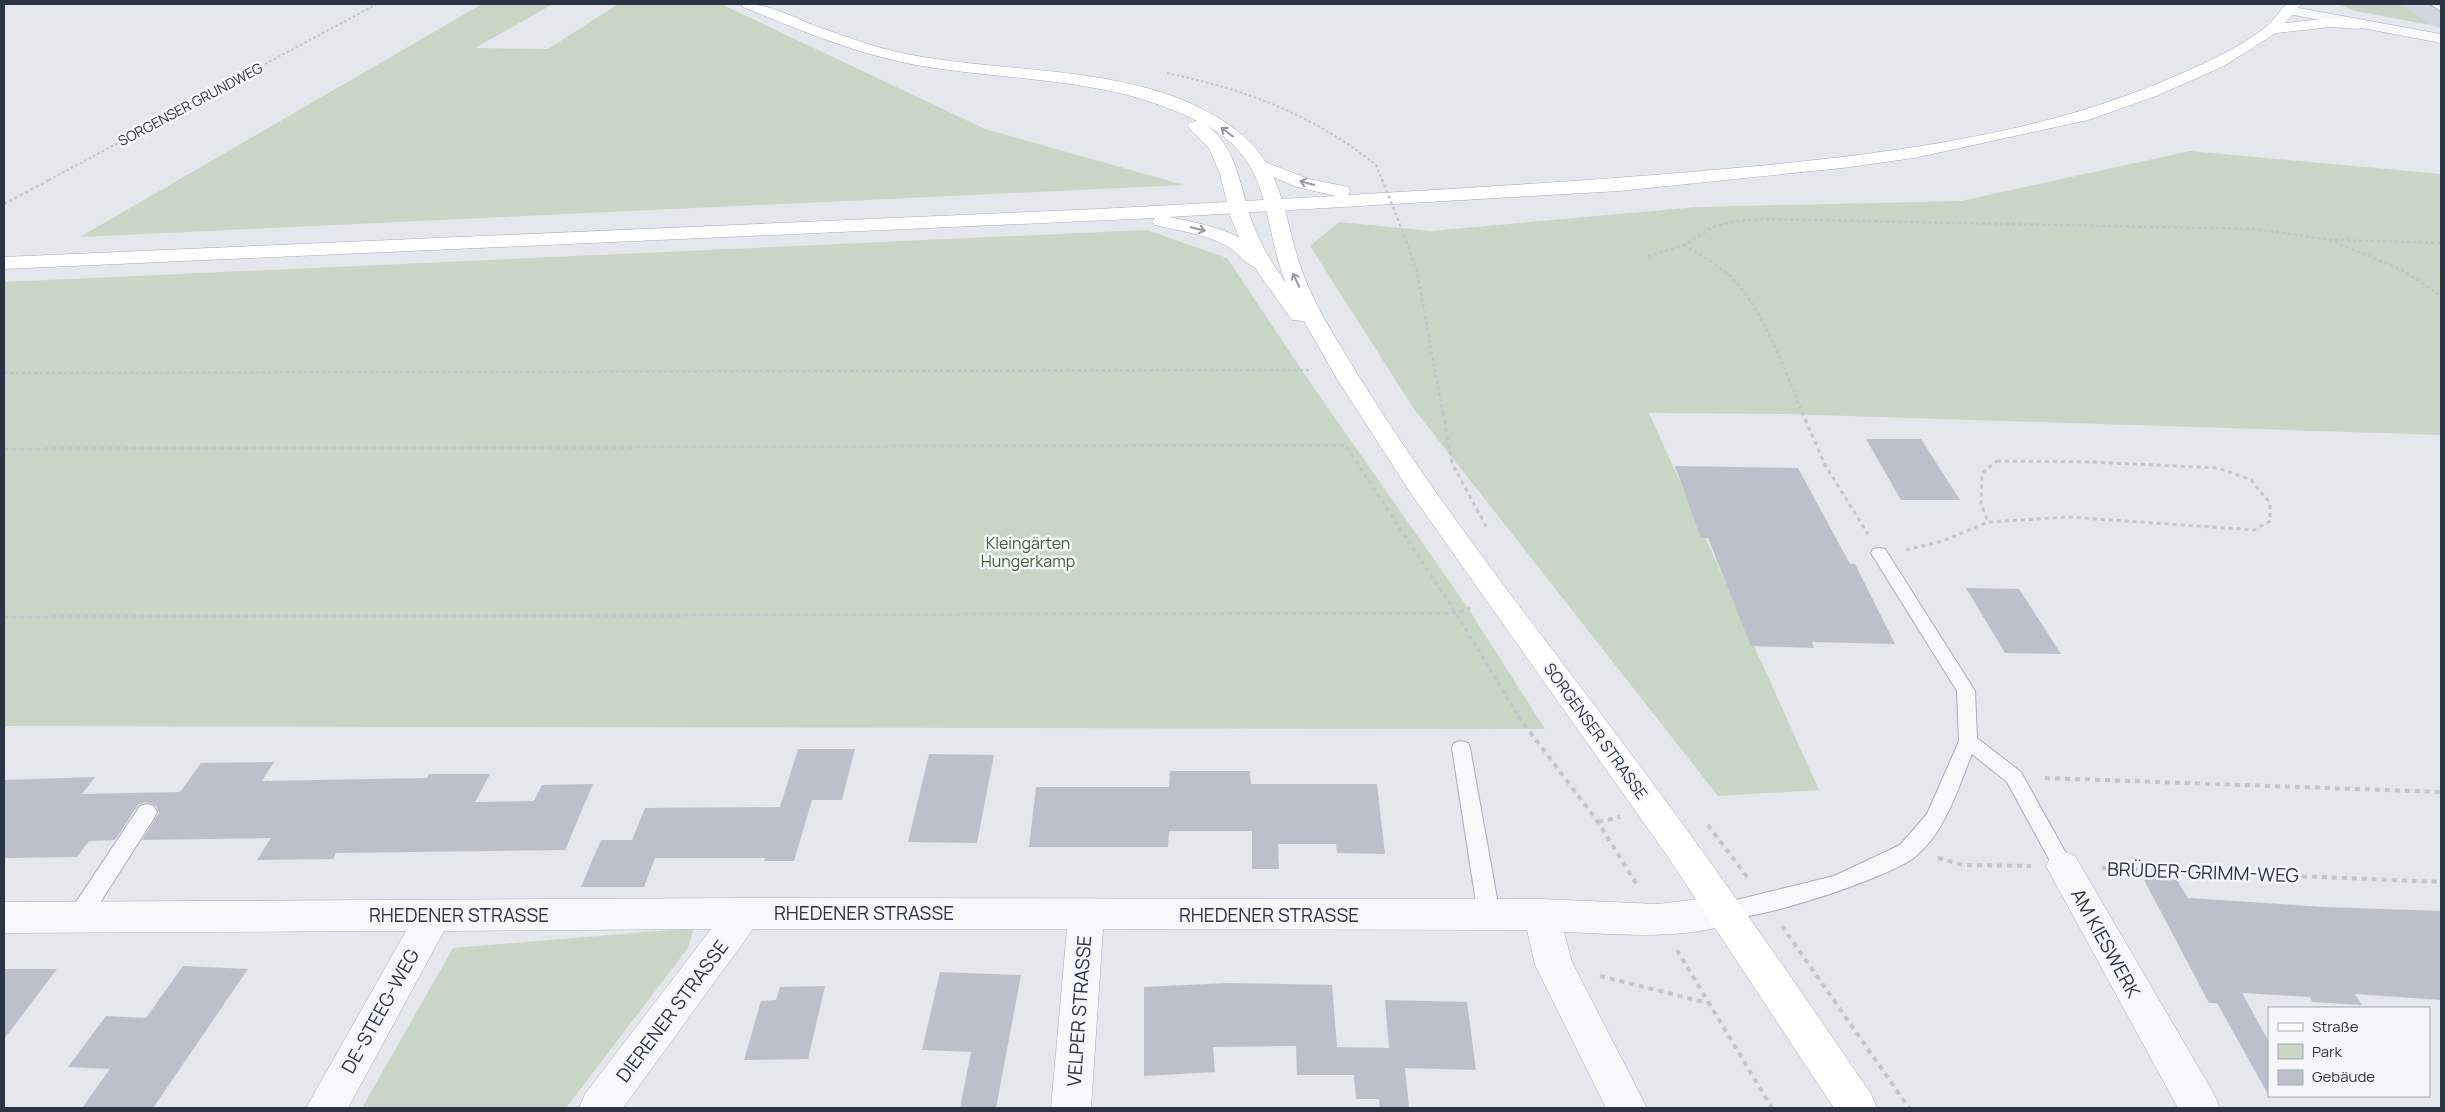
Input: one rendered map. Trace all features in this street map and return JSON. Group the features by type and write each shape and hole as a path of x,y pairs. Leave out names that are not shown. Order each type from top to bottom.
{"main road":[{"path":"748,4 823,35 880,52 916,60 1124,88 1178,104 1216,124 1238,140 1262,166 1275,204 1289,264 1338,362"},
{"path":"4,263 1098,215 1697,179 1914,154 2082,116 2150,93 2216,64 2272,29 2291,7"},
{"path":"2272,29 2330,23 2359,25"},
{"path":"1046,76 1127,94 1166,109 1200,128 1222,153 1237,206 1263,265 1294,308 1338,362"},
{"path":"1262,166 1304,183 1372,198"},
{"path":"1098,215 1168,222 1204,230 1234,242 1263,265"},
{"name":"SORGENSER STRASSE","path":"1338,362 1391,445 1724,911 1857,1108"}],"street":[{"path":"2302,4 2441,38"},
{"path":"2291,7 2359,25 2441,38"},
{"name":"AM KIESWERK","path":"2063,866 2200,1108"},
{"name":"RHEDENER STRASSE","path":"4,918 744,913 1541,915 1658,920 1724,911"},
{"name":"DIERENER STRASSE","path":"599,1108 744,913"},
{"name":"VELPER STRASSE","path":"1071,1108 1086,914"},
{"name":"DE-STEEG-WEG","path":"326,1108 434,915"},
{"path":"1541,915 1554,965 1627,1108"}],"lane":[{"path":"2434,4 2441,9"},
{"path":"1724,911 1766,903 1838,884 1907,851 1935,819 1968,741 1966,691 1879,553"},
{"path":"1968,741 2014,777"},
{"path":"1461,748 1489,915"},
{"name":"AM KIESWERK","path":"2014,777 2063,866"},
{"path":"78,918 147,812"}],"path":[{"name":"SORGENSER GRUNDWEG","path":"4,204 377,4"},
{"path":"1376,165 1404,235 1416,272 1452,463"},
{"path":"1648,256 1684,245 1712,226 1734,221 1763,219 2256,229 2332,240 2441,243"},
{"path":"2332,240 2404,271 2441,296"},
{"path":"1684,245 1707,259 1736,282 1761,317 1825,465 1879,553 1904,550 1943,540 1988,522 2069,516 2254,530 2270,521 2270,502 2251,480 2218,468 2091,462 1997,461 1982,473 1982,504 1988,522"},
{"path":"4,373 1338,362"},
{"path":"4,449 1345,445 1456,613 1525,728 1598,822 1772,1108"},
{"path":"4,617 1456,613 1501,601"},
{"path":"2014,777 2441,792"},
{"name":"BRÜDER-GRIMM-WEG","path":"1907,851 1963,865 2063,866 2441,882"},
{"path":"1766,903 1909,1108"},
{"path":"1554,965 1709,1003"}],"shaded area":[{"path":"2401,4 2441,4 2441,28 2430,25"}],"green space":[{"path":"482,4 553,4 475,48 548,49 618,4 721,4 985,129 1184,185 80,237"},
{"path":"2338,4 2401,4 2430,25 2355,11"},
{"path":"2190,151 2441,174 2441,435 1787,414 1649,413 1819,790 1718,796 1414,409 1310,246 1339,222 1431,231 1697,207 1961,201"},
{"name":"Kleingärten Hungerkamp","path":"1147,230 1227,258 1307,378 1468,608 1545,729 4,726 4,282"},
{"path":"694,928 688,948 566,1108 362,1108 453,948"}],"building":[{"path":"1866,439 1921,439 1960,500 1901,500"},
{"path":"1675,466 1798,468 1850,564 1855,564 1895,644 1812,642 1814,648 1751,646 1708,538 1701,538"},
{"path":"1966,588 2019,589 2061,654 2005,653"},
{"path":"798,749 855,749 842,800 812,800 794,861 764,861 765,858 655,858 644,887 581,887 601,840 632,840 645,808 780,807"},
{"path":"929,754 994,755 977,843 908,842"},
{"path":"274,762 262,781 427,778 429,774 490,774 475,802 534,801 542,785 593,784 565,850 336,853 333,859 257,860 271,838 142,840 159,813 156,805 146,802 138,805 115,840 89,841 77,857 4,858 4,780 95,777 82,794 180,792 201,763"},
{"path":"1170,771 1250,771 1251,784 1377,784 1385,854 1337,853 1336,844 1278,844 1279,869 1252,869 1252,831 1169,831 1168,847 1029,847 1036,787 1169,787"},
{"path":"2143,878 2177,880 2188,898 2324,907 2441,911 2441,1000 2355,994 2362,1005 2312,1002 2310,997 2242,993 2268,1040 2268,1094 2217,1003 2209,1003"},
{"path":"183,966 248,969 153,1108 82,1108 110,1069 68,1067 106,1016 146,1018"},
{"path":"4,969 57,969 4,1039"},
{"path":"940,972 1021,975 996,1108 960,1108 971,1052 922,1050"},
{"path":"1229,983 1332,985 1337,1047 1389,1048 1385,1000 1467,1002 1476,1070 1405,1068 1409,1108 1380,1108 1379,1099 1356,1099 1354,1075 1297,1075 1296,1046 1213,1047 1215,1072 1144,1076 1144,987"},
{"path":"825,986 808,1059 744,1060 761,1001 776,1000 780,987"}]}
